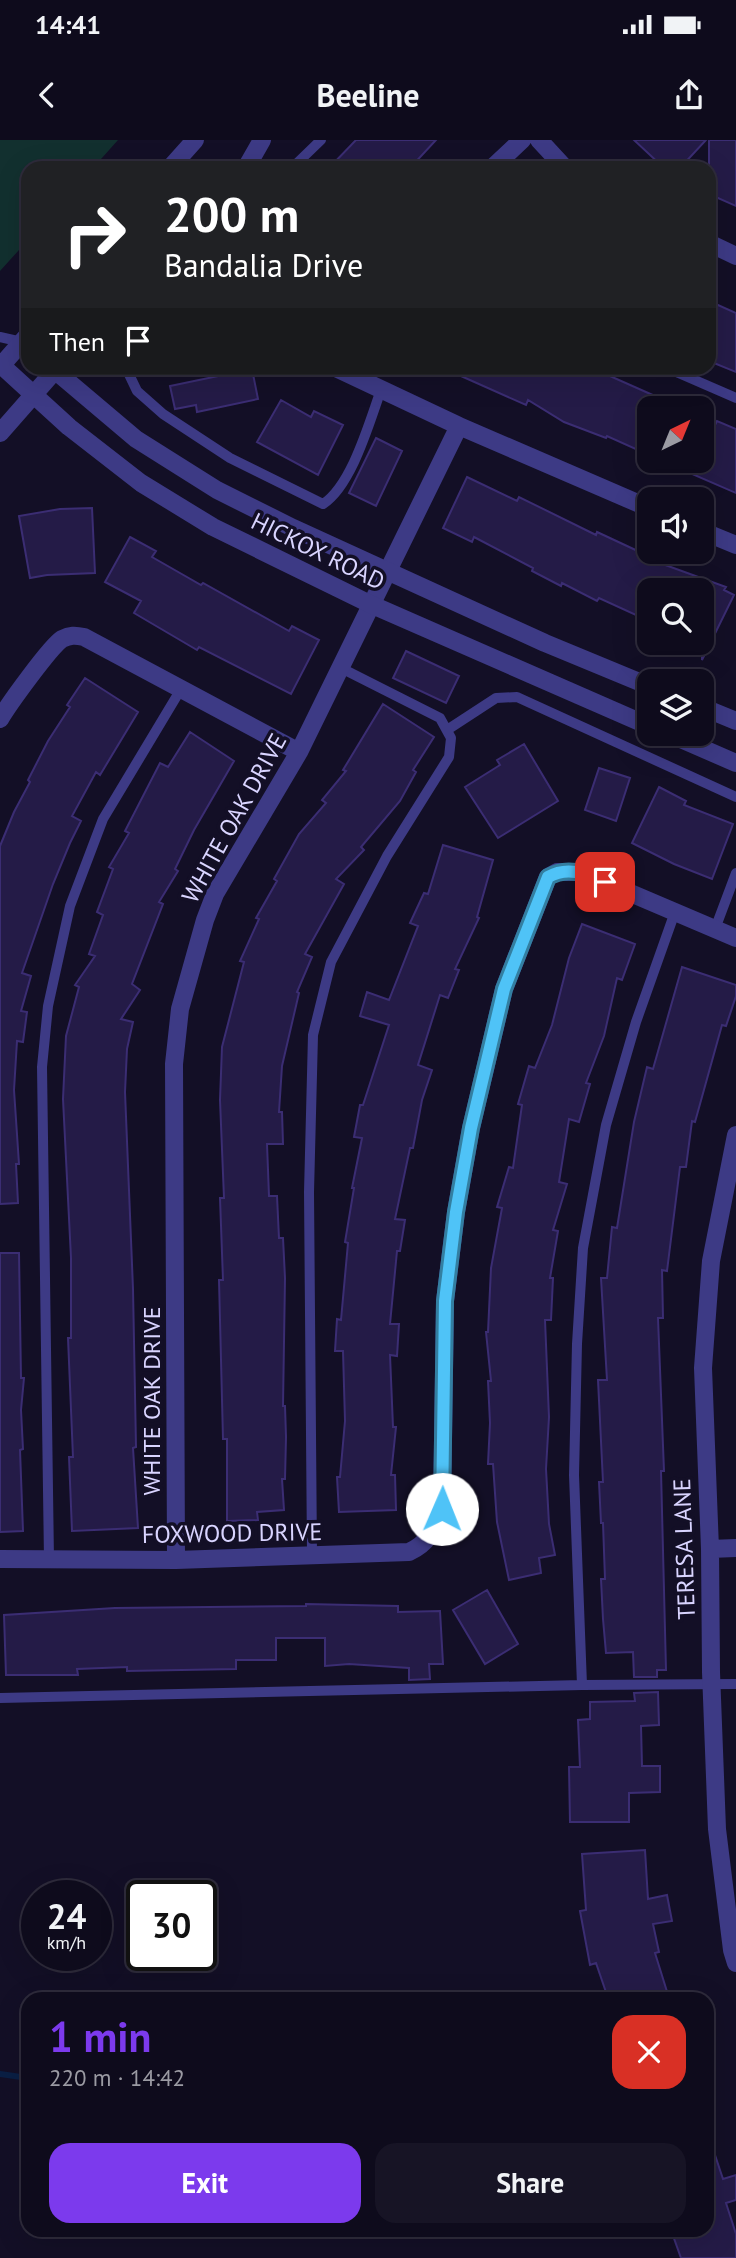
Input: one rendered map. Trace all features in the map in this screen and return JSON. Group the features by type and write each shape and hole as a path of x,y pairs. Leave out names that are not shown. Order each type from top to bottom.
{"street":[{"path":"176,161 195,140"},
{"path":"250,161 262,140"},
{"path":"500,161 522,140"},
{"path":"538,140 558,161"},
{"path":"716,246 736,256"},
{"path":"0,365 21,346"},
{"name":"HICKOX ROAD","path":"0,365 69,427 141,483 213,527 370,604 637,721"},
{"path":"0,433 49,375"},
{"name":"HICKOX ROAD","path":"63,375 136,439 217,490 293,528 545,643 637,681"},
{"path":"350,375 459,426 637,503"},
{"name":"WHITE OAK DRIVE","path":"176,1560 174,1064 180,1009 215,894 299,752 459,426"},
{"path":"714,536 736,545"},
{"path":"0,719 49,650 61,640 73,635 83,637 299,752"},
{"path":"714,712 736,721"},
{"path":"697,746 736,763"},
{"name":"FOXWOOD DRIVE","path":"0,1559 176,1560 409,1552 421,1547 432,1534 442,1509 445,1301 456,1212 471,1128 504,989 541,892 548,877 557,872 581,872 675,912"},
{"path":"675,912 736,938"},
{"name":"TERESA LANE","path":"736,1135 711,1261 703,1368 717,1829 728,1856 732,1950 736,1963"},
{"path":"710,1549 736,1548"}],"lane":[{"path":"299,161 321,140"},
{"path":"0,337 21,340"},
{"path":"129,375 136,391 163,414 230,458 323,505 332,498 360,451 381,390"},
{"path":"683,375 736,398"},
{"path":"312,1555 309,1192 313,1035 331,962 387,856 449,757 452,738 440,718 339,667"},
{"path":"50,1560 41,1067 48,1006 70,906 103,819 181,689"},
{"path":"447,730 496,698 517,697 736,797"},
{"path":"715,929 736,873"},
{"path":"582,1685 574,1475 576,1344 583,1248 606,1125 636,1022 675,912"},
{"path":"0,1698 736,1684"}],"green space":[{"path":"0,140 118,140 99,161 21,161 21,248 0,271"}],"building":[{"path":"356,140 436,140 416,161 336,161"},
{"path":"634,140 706,140 686,161 656,161"},
{"path":"709,140 736,140 736,206 716,197 716,161 709,161"},
{"path":"716,304 736,313 736,372 716,364"},
{"path":"223,375 253,375 258,399 197,412 196,405 175,409 170,386"},
{"path":"459,375 608,375 655,396 637,396 637,450 564,422 528,400 526,405"},
{"path":"281,400 311,417 314,411 343,425 318,475 257,442"},
{"path":"717,421 736,429 736,493 690,473 714,473 714,424"},
{"path":"376,438 402,451 376,506 349,493"},
{"path":"467,477 517,501 519,497 596,535 597,532 637,551 637,564 663,564 701,578 637,578 637,615 599,598 597,601 562,583 561,586 474,537 472,542 443,528"},
{"path":"92,508 95,573 30,578 19,516 60,509"},
{"path":"130,537 156,551 152,557 201,585 203,583 289,631 292,626 319,640 291,694 199,647 197,650 134,613 141,601 105,582"},
{"path":"714,583 726,587 724,590 734,595 714,636"},
{"path":"406,651 459,676 446,703 393,678"},
{"path":"85,678 138,712 100,775 96,772 72,816 81,821 53,884 22,973 31,976 21,1011 27,1012 23,1042 17,1041 14,1090 19,1164 16,1164 18,1203 0,1204 0,846 30,782 28,780 48,741 70,707 67,705"},
{"path":"383,704 434,737 413,770 416,772 400,801 361,847 364,850 336,879 344,884 305,954 312,957 297,992 299,993 282,1066 279,1112 282,1112 283,1144 267,1144 269,1196 277,1196 285,1278 283,1406 286,1437 285,1479 282,1479 284,1510 257,1512 258,1520 227,1521 227,1439 223,1439 219,1280 223,1280 220,1198 224,1198 220,1100 222,1047 244,962 240,961 259,919 256,918 277,881 274,879 299,834 326,803 322,800 346,771 343,770"},
{"path":"190,732 234,761 194,830 175,869 178,871 159,902 163,904 132,984 140,990 121,1019 133,1022 127,1049 125,1092 133,1289 136,1447 133,1448 138,1528 72,1531 69,1457 73,1457 68,1338 71,1338 71,1258 63,1099 66,1036 79,987 75,985 95,956 89,954 103,915 97,912 113,869 109,867 129,833 125,831 160,763 168,767"},
{"path":"524,744 558,801 498,838 465,787 500,765 497,760"},
{"path":"599,768 630,778 616,821 585,810"},
{"path":"659,787 686,801 684,805 733,824 712,879 632,843"},
{"path":"443,845 493,860 477,917 479,918 455,969 459,970 448,998 440,995 418,1065 432,1070 422,1100 413,1148 410,1148 395,1219 405,1220 400,1251 397,1251 390,1324 399,1324 397,1356 390,1355 393,1427 396,1427 391,1475 395,1475 396,1510 339,1512 337,1477 340,1477 345,1421 343,1351 335,1351 337,1319 341,1320 348,1243 345,1242 362,1138 354,1137 360,1105 363,1105 389,1025 360,1016 367,992 389,1000 418,926 410,923 424,893 428,894"},
{"path":"582,924 635,944 622,980 617,978 604,1036 586,1083 590,1084 579,1122 569,1119 559,1182 567,1184 553,1230 558,1231 550,1278 553,1278 551,1320 545,1320 549,1417 546,1469 549,1524 555,1555 539,1558 541,1573 509,1580 497,1522 493,1464 488,1464 488,1381 491,1381 486,1332 491,1268 502,1208 497,1207 509,1167 513,1168 522,1105 518,1104 529,1066 535,1068 552,1025 569,958"},
{"path":"682,967 736,985 736,996 726,1026 722,1025 695,1122 692,1121 686,1167 680,1167 667,1271 662,1270 663,1318 658,1318 664,1471 661,1471 666,1670 657,1670 657,1677 634,1677 633,1652 606,1653 603,1619 601,1579 605,1579 599,1482 603,1482 598,1380 607,1380 601,1278 607,1278 612,1227 617,1228 634,1122 647,1067 653,1069"},
{"path":"0,1253 19,1253 21,1378 24,1378 21,1410 23,1449 20,1450 23,1531 0,1532"},
{"path":"487,1590 518,1644 485,1664 453,1610"},
{"path":"306,1604 398,1606 398,1612 440,1611 443,1664 429,1664 430,1679 409,1680 409,1668 349,1664 325,1666 325,1638 276,1638 276,1660 236,1660 236,1669 127,1671 127,1667 77,1669 78,1675 6,1675 4,1615 115,1608"},
{"path":"658,1692 659,1725 641,1726 642,1766 660,1766 660,1792 629,1793 629,1822 570,1822 569,1767 580,1767 578,1720 590,1719 590,1702 635,1701 634,1693"},
{"path":"645,1850 648,1899 667,1895 672,1921 653,1924 659,1952 655,1953 667,1992 606,1992 596,1963 590,1965 580,1911 586,1910 582,1854"},
{"path":"714,2152 723,2179 736,2175 736,2200 726,2203 736,2234 736,2258 681,2258 674,2237 714,2237"}],"waterway":[{"path":"0,2074 21,2077"}],"route":[{"path":"442,1509 445,1301 456,1212 471,1128 504,989 548,877 557,872 581,872 605,882"}]}
